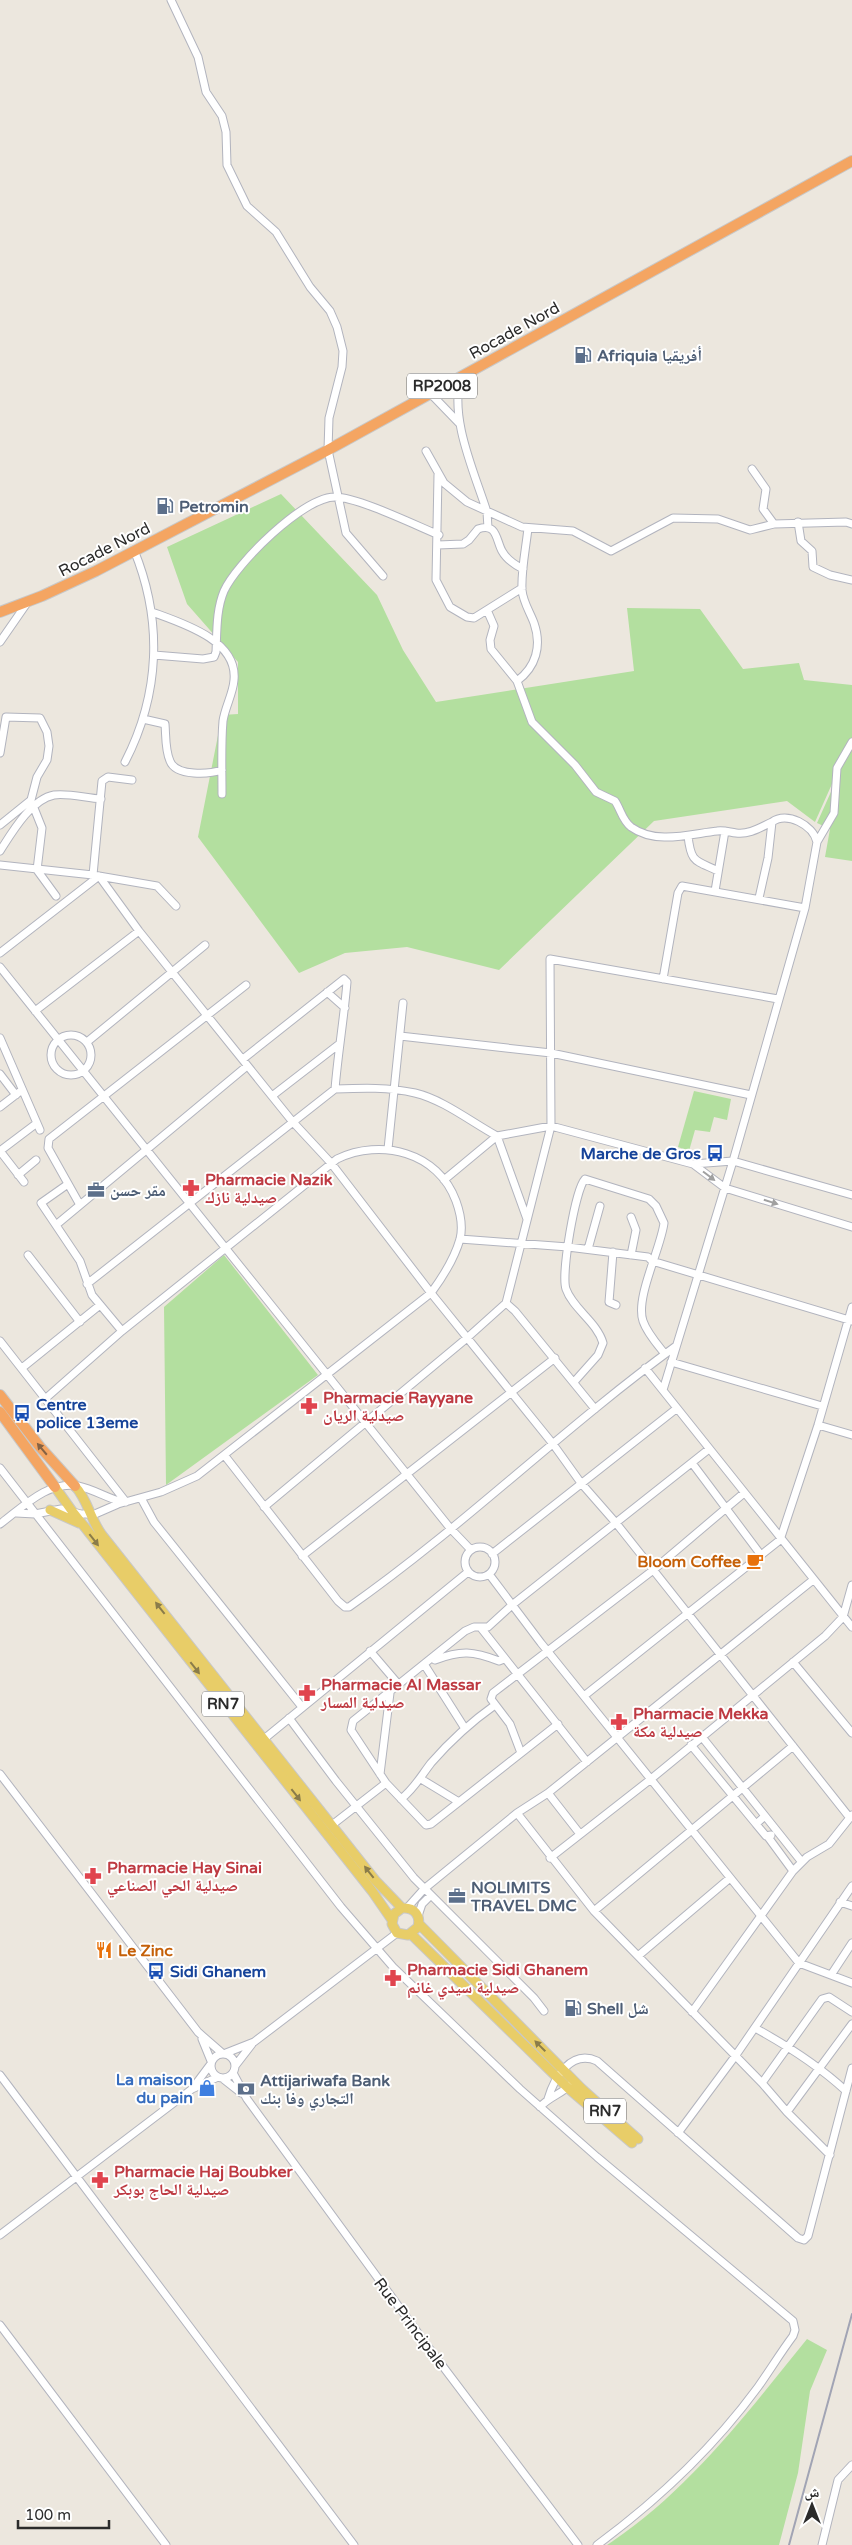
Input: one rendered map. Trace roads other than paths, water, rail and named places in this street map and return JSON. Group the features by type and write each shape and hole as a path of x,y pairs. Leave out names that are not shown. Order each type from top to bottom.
{"highway":[{"name":"Rocade Nord","path":"0,612 27,603 75,581 328,450 852,161"},
{"name":"Rocade Nord","path":"0,606 27,603"},
{"name":"RN7","path":"0,1395 40,1447 75,1486"},
{"name":"RN7","path":"0,1412 56,1487"}],"main road":[{"name":"RN7","path":"75,1486 86,1502 102,1534 382,1887 404,1908 414,1910 419,1920 560,2073"},
{"name":"RN7","path":"56,1487 72,1512 372,1891 392,1920 397,1933"},
{"path":"50,1510 83,1526"},
{"path":"392,1920 396,1911 404,1908"},
{"path":"397,1933 411,1934 419,1920"},
{"name":"RN7","path":"411,1934 571,2084 635,2141"}],"street":[{"path":"171,0 198,57 207,95 222,116 226,132 227,165 247,206 276,232 310,287 330,312 338,327 343,351 342,367 330,413 328,450 348,538 383,576"},
{"path":"462,375 457,400 460,424 486,512 488,528"},
{"path":"430,393 460,424"},
{"path":"426,451 438,475 458,496 486,512 528,528 561,528 573,531 611,551 672,518 718,520 750,530 774,524 798,522 852,523"},
{"path":"752,468 766,489 764,509 774,524"},
{"path":"438,475 439,535 436,578 448,605 469,618 474,618 522,588"},
{"path":"154,655 209,658 216,652 220,602 234,575 263,542 285,523 319,500 338,497 354,501 439,535"},
{"path":"798,522 801,541 812,550 813,567 830,575 852,580"},
{"path":"438,545 463,544 478,529 488,528 496,533 501,548 508,559 524,570"},
{"path":"517,681 532,668 536,657 537,642 534,623 523,596 522,588 528,528"},
{"path":"125,762 143,719 149,698 154,655 152,612 145,580 134,550"},
{"path":"0,642 27,603"},
{"path":"487,610 494,626 490,640 491,649 517,681 532,722 575,765 596,792 615,802 620,814 631,827 652,835 688,836 724,830 743,833 754,831 783,818 795,820 808,826 815,834 816,842 805,908 733,1161 664,1390"},
{"path":"152,612 188,626 217,644 228,655 234,673 234,685 223,720 222,794"},
{"path":"0,753 6,717 38,717 42,720 47,732 49,753 37,777 32,798 0,825"},
{"path":"143,719 165,724 169,760 174,766 197,773 222,770"},
{"path":"816,842 834,813 837,768 852,742"},
{"path":"132,780 106,777 102,781 96,876 292,1121 331,1163 510,1393 553,1444 581,1483 616,1523 652,1571 851,1816 829,1844 801,1862 793,1871 692,2012"},
{"path":"0,851 19,820 55,795 101,799"},
{"path":"34,808 42,828 37,870 56,896"},
{"path":"759,898 768,858 772,822"},
{"path":"715,891 724,830"},
{"path":"688,836 690,855 693,859 718,871"},
{"path":"0,865 96,876 160,887 176,906"},
{"path":"0,953 96,876"},
{"path":"663,979 679,888 682,886 759,898 805,908"},
{"path":"35,1011 139,931"},
{"path":"87,1042 205,945"},
{"path":"264,1507 467,1338 506,1303 551,1126 550,959 778,999"},
{"path":"0,967 450,1528 471,1550"},
{"path":"56,1225 146,1150 342,979 346,980 345,1008 338,1045 335,1089"},
{"path":"80,1205 48,1148 48,1141 246,985"},
{"path":"328,992 345,1008"},
{"path":"388,1149 403,1003"},
{"path":"73,1035 87,1042 91,1057 83,1071 68,1075 55,1067 51,1053 58,1040 73,1035"},
{"path":"400,1036 551,1053 751,1094"},
{"path":"0,1038 39,1127 0,1151 24,1182"},
{"path":"272,1096 338,1045"},
{"path":"0,1074 16,1095"},
{"path":"87,1284 335,1089 394,1090 429,1098 497,1136 528,1219"},
{"path":"0,1107 22,1090"},
{"path":"444,1180 497,1136 551,1126 693,1164 733,1161 852,1196"},
{"path":"16,1513 35,1514 50,1510 91,1515 100,1514 124,1502 141,1498 189,1480 225,1456 431,1293 441,1279 460,1240 461,1225 453,1192 444,1180 426,1163 401,1152 388,1149 361,1150 331,1163 122,1331 46,1399"},
{"path":"18,1174 36,1160"},
{"path":"693,1164 725,1188 852,1227"},
{"path":"574,1382 598,1355 603,1343 566,1290 564,1277 571,1223 580,1188 583,1181 589,1179 637,1193 649,1199 656,1206 664,1223 652,1261 642,1313 646,1328 664,1354"},
{"path":"68,1184 42,1203 80,1261 87,1284 100,1305 122,1331"},
{"path":"588,1249 600,1206"},
{"path":"631,1217 636,1230 631,1254"},
{"path":"460,1240 568,1247 648,1257 652,1261 850,1320"},
{"path":"613,1252 610,1302 616,1305"},
{"path":"28,1255 80,1322"},
{"path":"506,1303 555,1358 595,1409"},
{"path":"22,1368 100,1305"},
{"path":"584,1696 780,1540 818,1425 822,1406 850,1320 852,1307"},
{"path":"0,1341 124,1502"},
{"path":"225,1456 338,1601 349,1607 450,1528 645,1368 676,1345"},
{"path":"302,1556 555,1358"},
{"path":"671,1362 822,1406"},
{"path":"645,1368 780,1540 852,1627"},
{"path":"492,1554 676,1409"},
{"path":"818,1425 852,1435"},
{"path":"558,1724 459,1802 426,1825 380,1774 356,1739 352,1726 353,1721 465,1631 474,1627 488,1628 512,1605 709,1449"},
{"path":"692,1463 761,1555"},
{"path":"0,1468 341,1907 377,1950 540,2107 706,2250 791,2318 795,2327 793,2336 758,2387 710,2444 642,2511 597,2545"},
{"path":"0,1524 27,1504 56,1487 75,1486 124,1502"},
{"path":"521,1753 510,1724 495,1705 492,1695 652,1571 744,1493"},
{"path":"141,1498 154,1522 302,1707"},
{"path":"480,1547 492,1554 494,1566 489,1574 478,1577 468,1572 465,1563 471,1550 480,1547"},
{"path":"264,1739 468,1572"},
{"path":"489,1574 547,1651 799,1963 852,1983"},
{"path":"404,1908 424,1889 517,1814 548,1793 813,1580"},
{"path":"550,1858 651,1779 825,1636 843,1617 852,1585"},
{"path":"481,1628 516,1675 558,1724 587,1762"},
{"path":"370,1651 399,1685"},
{"path":"432,1658 435,1660 460,1652 481,1654 499,1661 504,1659"},
{"path":"794,1662 852,1733"},
{"path":"424,1664 464,1727"},
{"path":"380,1774 390,1693"},
{"path":"401,1799 464,1727 495,1705"},
{"path":"289,1718 356,1807 430,1896 534,1998 544,2011"},
{"path":"702,1737 801,1862"},
{"path":"691,1746 768,1837 793,1871"},
{"path":"594,1910 793,1746"},
{"path":"0,1774 198,2032 234,2059 234,2069 247,2099"},
{"path":"420,1779 459,1802"},
{"path":"332,1825 386,1782"},
{"path":"548,1793 580,1834"},
{"path":"517,1814 550,1858 594,1910 736,2055 787,2112 830,2155"},
{"path":"756,1824 765,1816"},
{"path":"768,1837 777,1830"},
{"path":"638,1956 730,1878"},
{"path":"678,2134 755,2028 852,1886"},
{"path":"419,1920 422,1904 430,1896"},
{"path":"840,1902 852,1906"},
{"path":"192,2089 215,2056 254,2042 397,1933"},
{"path":"831,1975 852,1942"},
{"path":"762,2083 824,1997 852,2012"},
{"path":"787,2112 822,2068 852,2024"},
{"path":"755,2028 822,2068 846,2091"},
{"path":"198,2032 211,2063 212,2072 247,2099"},
{"path":"0,2235 192,2089 220,2078 234,2069 254,2042"},
{"path":"540,2107 548,2098 560,2073 579,2058 597,2061 801,2240 808,2236 852,2068"},
{"path":"0,2075 354,2545"},
{"path":"548,2098 571,2084"},
{"name":"Rue Principale","path":"247,2099 417,2332 578,2545"},
{"path":"0,2325 166,2545"},
{"path":"824,2545 838,2480 852,2465"}],"railway":[{"path":"789,2545 852,2314"}],"place":[{"name":"Afriquia أفريقيا","path":"583,355"},
{"name":"Petromin","path":"165,506"},
{"name":"Marche de Gros","path":"715,1153"},
{"name":"Pharmacie Nazik صيدلية نازك","path":"191,1188"},
{"name":"مقر حسن","path":"96,1190"},
{"name":"Pharmacie Rayyane صيدلية الريان","path":"309,1406"},
{"name":"Centre police 13eme","path":"22,1413"},
{"name":"Bloom Coffee","path":"755,1561"},
{"name":"Pharmacie Al Massar صيدلية المسار","path":"307,1693"},
{"name":"Pharmacie Mekka صيدلية مكة","path":"619,1722"},
{"name":"Pharmacie Hay Sinai صيدلية الحي الصناعي","path":"93,1876"},
{"name":"NOLIMITS TRAVEL DMC","path":"457,1896"},
{"name":"Le Zinc","path":"104,1950"},
{"name":"Sidi Ghanem","path":"156,1971"},
{"name":"Pharmacie Sidi Ghanem صيدلية سيدي غانم","path":"393,1978"},
{"name":"Shell شل","path":"573,2008"},
{"name":"La maison du pain","path":"207,2088"},
{"name":"Attijariwafa Bank التجاري وفا بنك","path":"246,2089"},
{"name":"Pharmacie Haj Boubker صيدلية الحاج بوبكر","path":"100,2180"}]}
